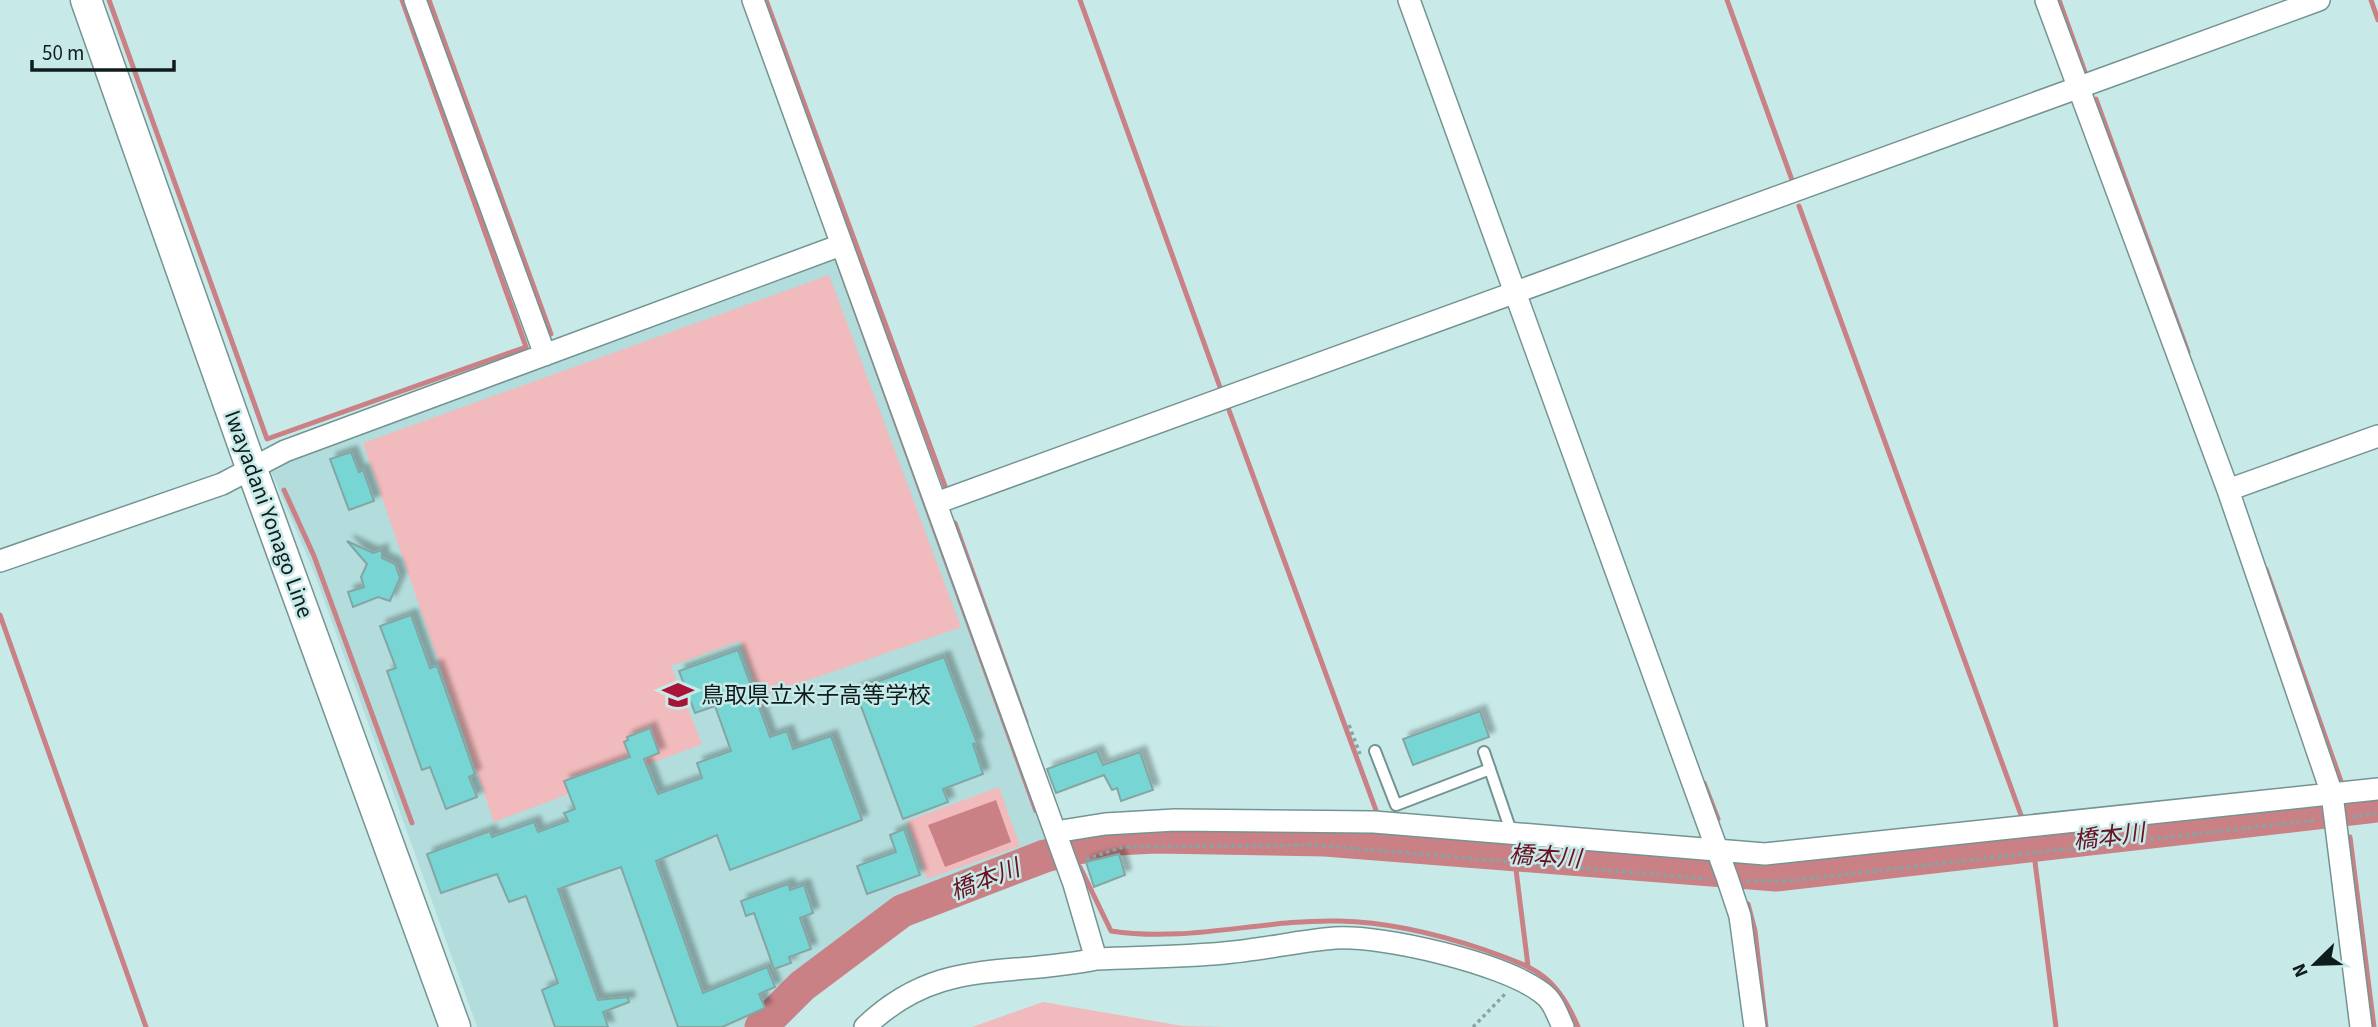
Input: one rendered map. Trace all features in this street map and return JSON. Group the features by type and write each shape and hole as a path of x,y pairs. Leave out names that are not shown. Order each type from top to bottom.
{"main road":[{"name":"Iwayadani Yonago Line","path":"86,0 251,467 456,1027"}],"street":[{"path":"415,0 545,355"},
{"path":"752,0 1067,865 1096,959"},
{"path":"1409,0 1740,915 1755,1027"},
{"path":"2046,0 2228,490 2332,794 2361,1027"},
{"path":"936,503 2319,0"},
{"path":"0,561 222,484 285,451 841,245"},
{"path":"2228,490 2378,436"},
{"path":"1056,836 1105,824 1175,820 1374,822 1765,854 2378,789"},
{"path":"865,1027 891,1003 947,977 1096,959 1225,953 1338,938 1411,947 1473,961 1541,992 1553,1004 1563,1027"}],"lane":[{"path":"1375,751 1396,805 1490,769"},
{"path":"1485,752 1512,834"}],"path":[{"path":"1067,865 1123,847 1315,845 1728,881 1789,881 2378,813"},
{"path":"1473,1027 1519,980"}],"shaded area":[{"name":"鳥取県立米子高等学校","path":"838,256 1052,847 909,898 825,959 751,1027 477,1027 314,572 270,469 273,462"},
{"path":"835,261 838,261 1038,812 1034,813"},
{"path":"829,275 961,627 760,697 740,641 671,666 702,744 494,822 363,443"},
{"path":"999,787 1020,846 927,879 907,821"},
{"path":"996,800 1011,842 945,867 928,825"},
{"path":"1043,1002 1183,1026 1226,1027 972,1027"}],"building":[{"path":"351,452 359,472 363,470 374,501 349,510 330,459"},
{"path":"347,541 373,553 382,550 382,558 395,564 400,578 390,601 378,597 353,607 348,592 364,587 361,577 367,564"},
{"path":"411,615 430,668 437,666 475,774 469,777 477,797 446,809 430,767 422,770 387,671 396,668 380,626"},
{"path":"738,650 770,737 787,731 793,749 831,736 862,820 730,870 717,835 656,861 703,993 767,967 775,987 759,994 765,1008 722,1027 678,1027 621,867 558,889 598,1000 628,997 629,1002 603,1012 608,1027 555,1027 542,990 558,983 526,896 509,902 497,874 441,893 427,854 490,831 492,837 534,822 538,832 568,821 564,813 575,809 564,781 630,757 624,742 628,740 627,737 650,728 659,753 644,759 658,794 702,778 697,763 731,751 715,706 695,713 679,671"},
{"path":"944,657 977,743 973,744 983,774 943,789 948,802 903,819 855,690"},
{"path":"1480,711 1489,737 1413,765 1403,739"},
{"path":"1097,751 1103,765 1140,752 1153,790 1121,801 1117,788 1112,790 1104,775 1056,793 1047,769"},
{"path":"904,829 920,875 867,894 857,866 896,852 890,835"},
{"path":"1119,854 1125,875 1094,887 1086,862"},
{"path":"788,884 790,890 804,885 813,913 800,918 811,949 789,957 791,963 774,969 754,913 746,916 741,901"}],"waterway":[{"path":"109,0 267,439 526,347 402,0"},
{"path":"429,0 551,334"},
{"path":"766,0 945,486"},
{"path":"1080,0 1221,390"},
{"path":"1727,0 1792,180"},
{"path":"2059,0 2085,72"},
{"path":"2371,0 2378,20"},
{"path":"2096,99 2188,352"},
{"path":"1799,206 2021,815"},
{"path":"1226,402 1377,813"},
{"path":"284,490 314,556 412,823"},
{"path":"955,523 1026,722"},
{"path":"2266,569 2343,787"},
{"path":"0,615 146,1027"},
{"path":"1704,783 1718,819"},
{"name":"橋本川","path":"761,1027 802,986 902,911 1045,856 1117,839 1156,837 1325,840 1776,875 2378,806"},
{"path":"2350,837 2374,1027"},
{"path":"1514,854 1528,966"},
{"path":"2035,862 2056,1027"},
{"path":"1080,867 1111,931 1140,934 1197,933 1311,921 1376,924 1413,930 1467,944 1531,968 1542,975 1561,995 1578,1027"},
{"path":"1748,904 1755,931 1766,1027"}],"place":[{"name":"鳥取県立米子高等学校","path":"678,695"}]}
